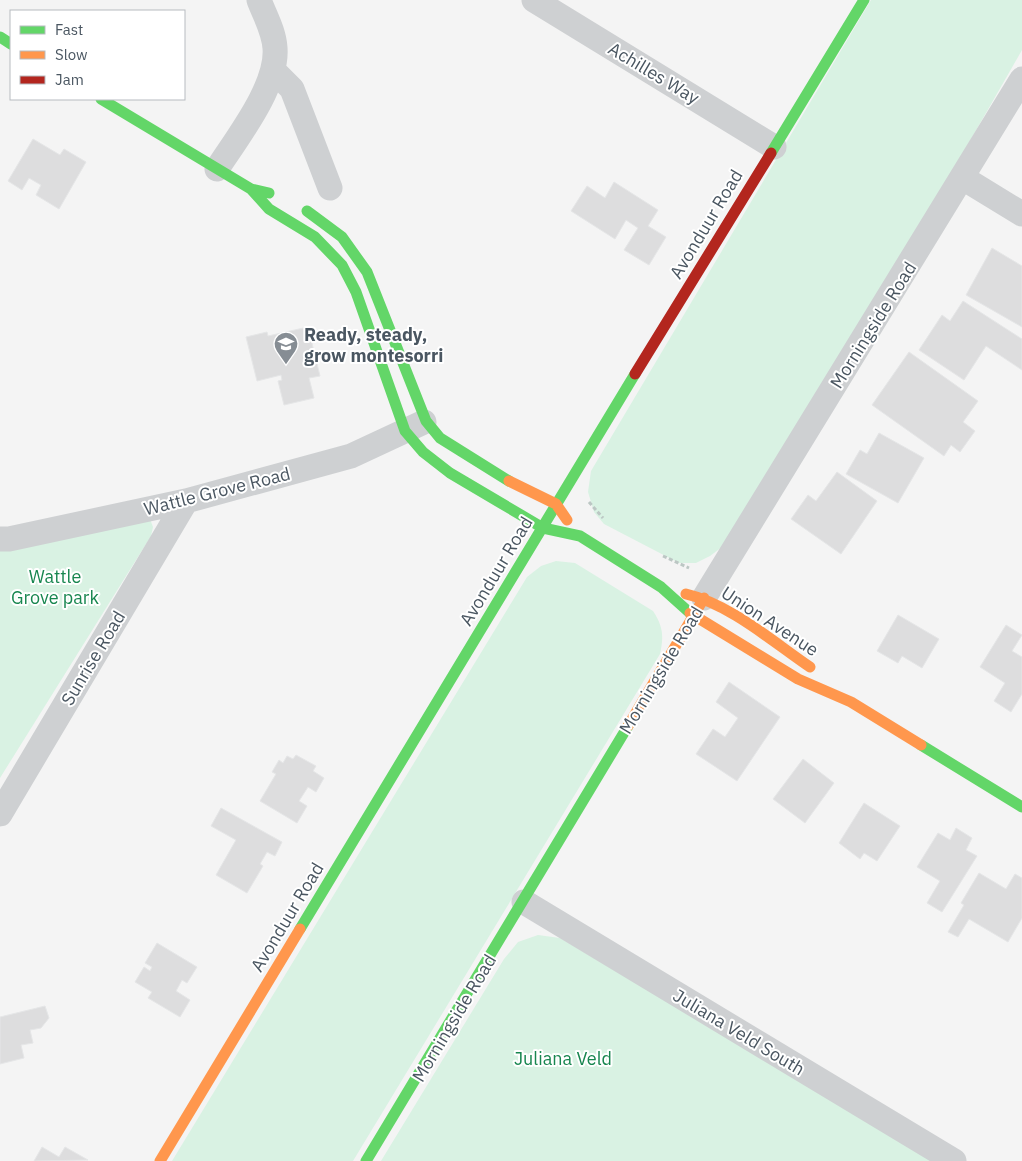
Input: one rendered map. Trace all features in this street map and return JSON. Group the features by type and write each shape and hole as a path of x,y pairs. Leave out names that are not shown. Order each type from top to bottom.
{"street":[{"path":"217,169 261,98 273,70 275,49 273,36 259,0"},
{"name":"Achilles Way","path":"534,0 774,147"},
{"name":"Avonduur Road","path":"160,1161 556,504 864,0"},
{"path":"273,70 292,89 330,188"},
{"name":"Morningside Road","path":"366,1161 524,902 699,607 1022,79"},
{"path":"103,100 251,188 279,195"},
{"path":"963,178 1022,214"},
{"path":"251,188 269,209 315,237 342,265 416,426 440,438 499,476 556,504"},
{"path":"294,204 339,232 355,250 371,280 423,452 450,473 543,528"},
{"name":"Wattle Grove Road","path":"0,538 9,539 186,501 352,456 416,426"},
{"name":"Sunrise Road","path":"0,814 186,501"},
{"name":"Union Avenue","path":"556,504 576,534"},
{"name":"Union Avenue","path":"543,528 576,534 661,587 699,607 798,679 851,702 1022,807"},
{"name":"Union Avenue","path":"661,587 699,607 729,612 807,664 851,702"},
{"name":"Juliana Veld South","path":"524,902 954,1161"}],"path":[{"path":"589,502 604,519"},
{"path":"659,554 691,569"}],"green space":[{"path":"871,0 1022,0 1022,50 951,174 726,544 710,556 696,563 679,563 604,524 594,512 588,492 591,471"},
{"name":"Wattle Grove park","path":"150,519 153,527 151,536 0,778 0,541"},
{"path":"556,561 575,563 653,611 662,631 660,654 353,1161 172,1161 527,577 541,566"},
{"name":"Juliana Veld","path":"538,935 560,938 936,1161 381,1161 504,959 518,942"}],"building":[{"path":"33,139 60,155 64,149 86,162 59,209 36,195 41,185 29,178 22,190 8,181"},
{"path":"614,182 658,210 648,226 666,237 649,265 624,250 638,228 626,220 615,239 571,211 587,186 605,198"},
{"path":"992,248 1022,266 1022,327 966,295"},
{"path":"963,301 1022,339 1022,370 986,346 964,380 919,350 942,315 950,321"},
{"path":"308,327 320,376 309,378 314,398 284,405 278,381 282,380 281,375 257,381 246,337 267,332 268,336"},
{"path":"909,352 978,401 963,422 975,431 960,452 951,445 944,456 872,405"},
{"path":"879,433 924,458 898,503 846,474 860,450 867,454"},
{"path":"837,472 877,501 841,554 791,519 808,495 816,501"},
{"path":"898,615 939,639 922,668 902,656 898,663 877,651"},
{"path":"1006,625 1022,635 1012,651 1022,657 1022,694 1011,712 994,701 1005,683 980,667"},
{"path":"729,682 780,717 737,781 696,754 713,729 725,737 738,718 716,702"},
{"path":"296,755 316,766 313,771 324,778 316,792 308,787 299,801 307,806 297,823 260,801 276,774 272,772 279,760 283,763 287,756 293,759"},
{"path":"803,759 834,783 805,823 773,799"},
{"path":"864,803 900,826 877,861 864,853 860,859 839,843"},
{"path":"221,808 282,842 275,856 267,852 260,864 263,866 247,893 216,875 236,840 211,826"},
{"path":"956,828 972,838 966,850 977,856 942,912 927,903 940,881 917,867 938,833 950,840"},
{"path":"979,873 1006,889 1015,874 1022,878 1022,918 1008,942 969,919 958,937 948,932 964,905 961,903"},
{"path":"157,943 197,967 187,983 182,980 176,991 190,1000 180,1017 148,998 152,992 135,982 144,967 150,971 152,967 145,963"},
{"path":"45,1006 49,1018 41,1028 30,1030 33,1043 21,1045 24,1058 0,1064 0,1017"},
{"path":"42,1147 59,1157 65,1147 88,1160 34,1161"}],"traffic: fast":[{"path":"771,153 864,0"},
{"path":"0,37 10,43"},
{"path":"103,100 251,189 269,193"},
{"path":"251,189 269,209 315,237 342,265 356,292 405,431 423,452 450,473 543,528 580,536 661,587 690,613"},
{"path":"307,211 342,237 367,272 426,421 440,438 509,481"},
{"path":"300,929 635,374"},
{"path":"366,1161 628,726"},
{"path":"921,745 1022,807"}],"traffic: slow":[{"path":"509,481 556,504 567,520"},
{"path":"686,594 719,606 735,615 810,667"},
{"path":"628,726 704,598"},
{"path":"690,613 798,679 851,702 921,745"},
{"path":"160,1161 300,929"}],"traffic: jam":[{"path":"635,374 771,153"}],"place":[{"name":"Ready, steady, grow montesorri","path":"286,365"}]}
